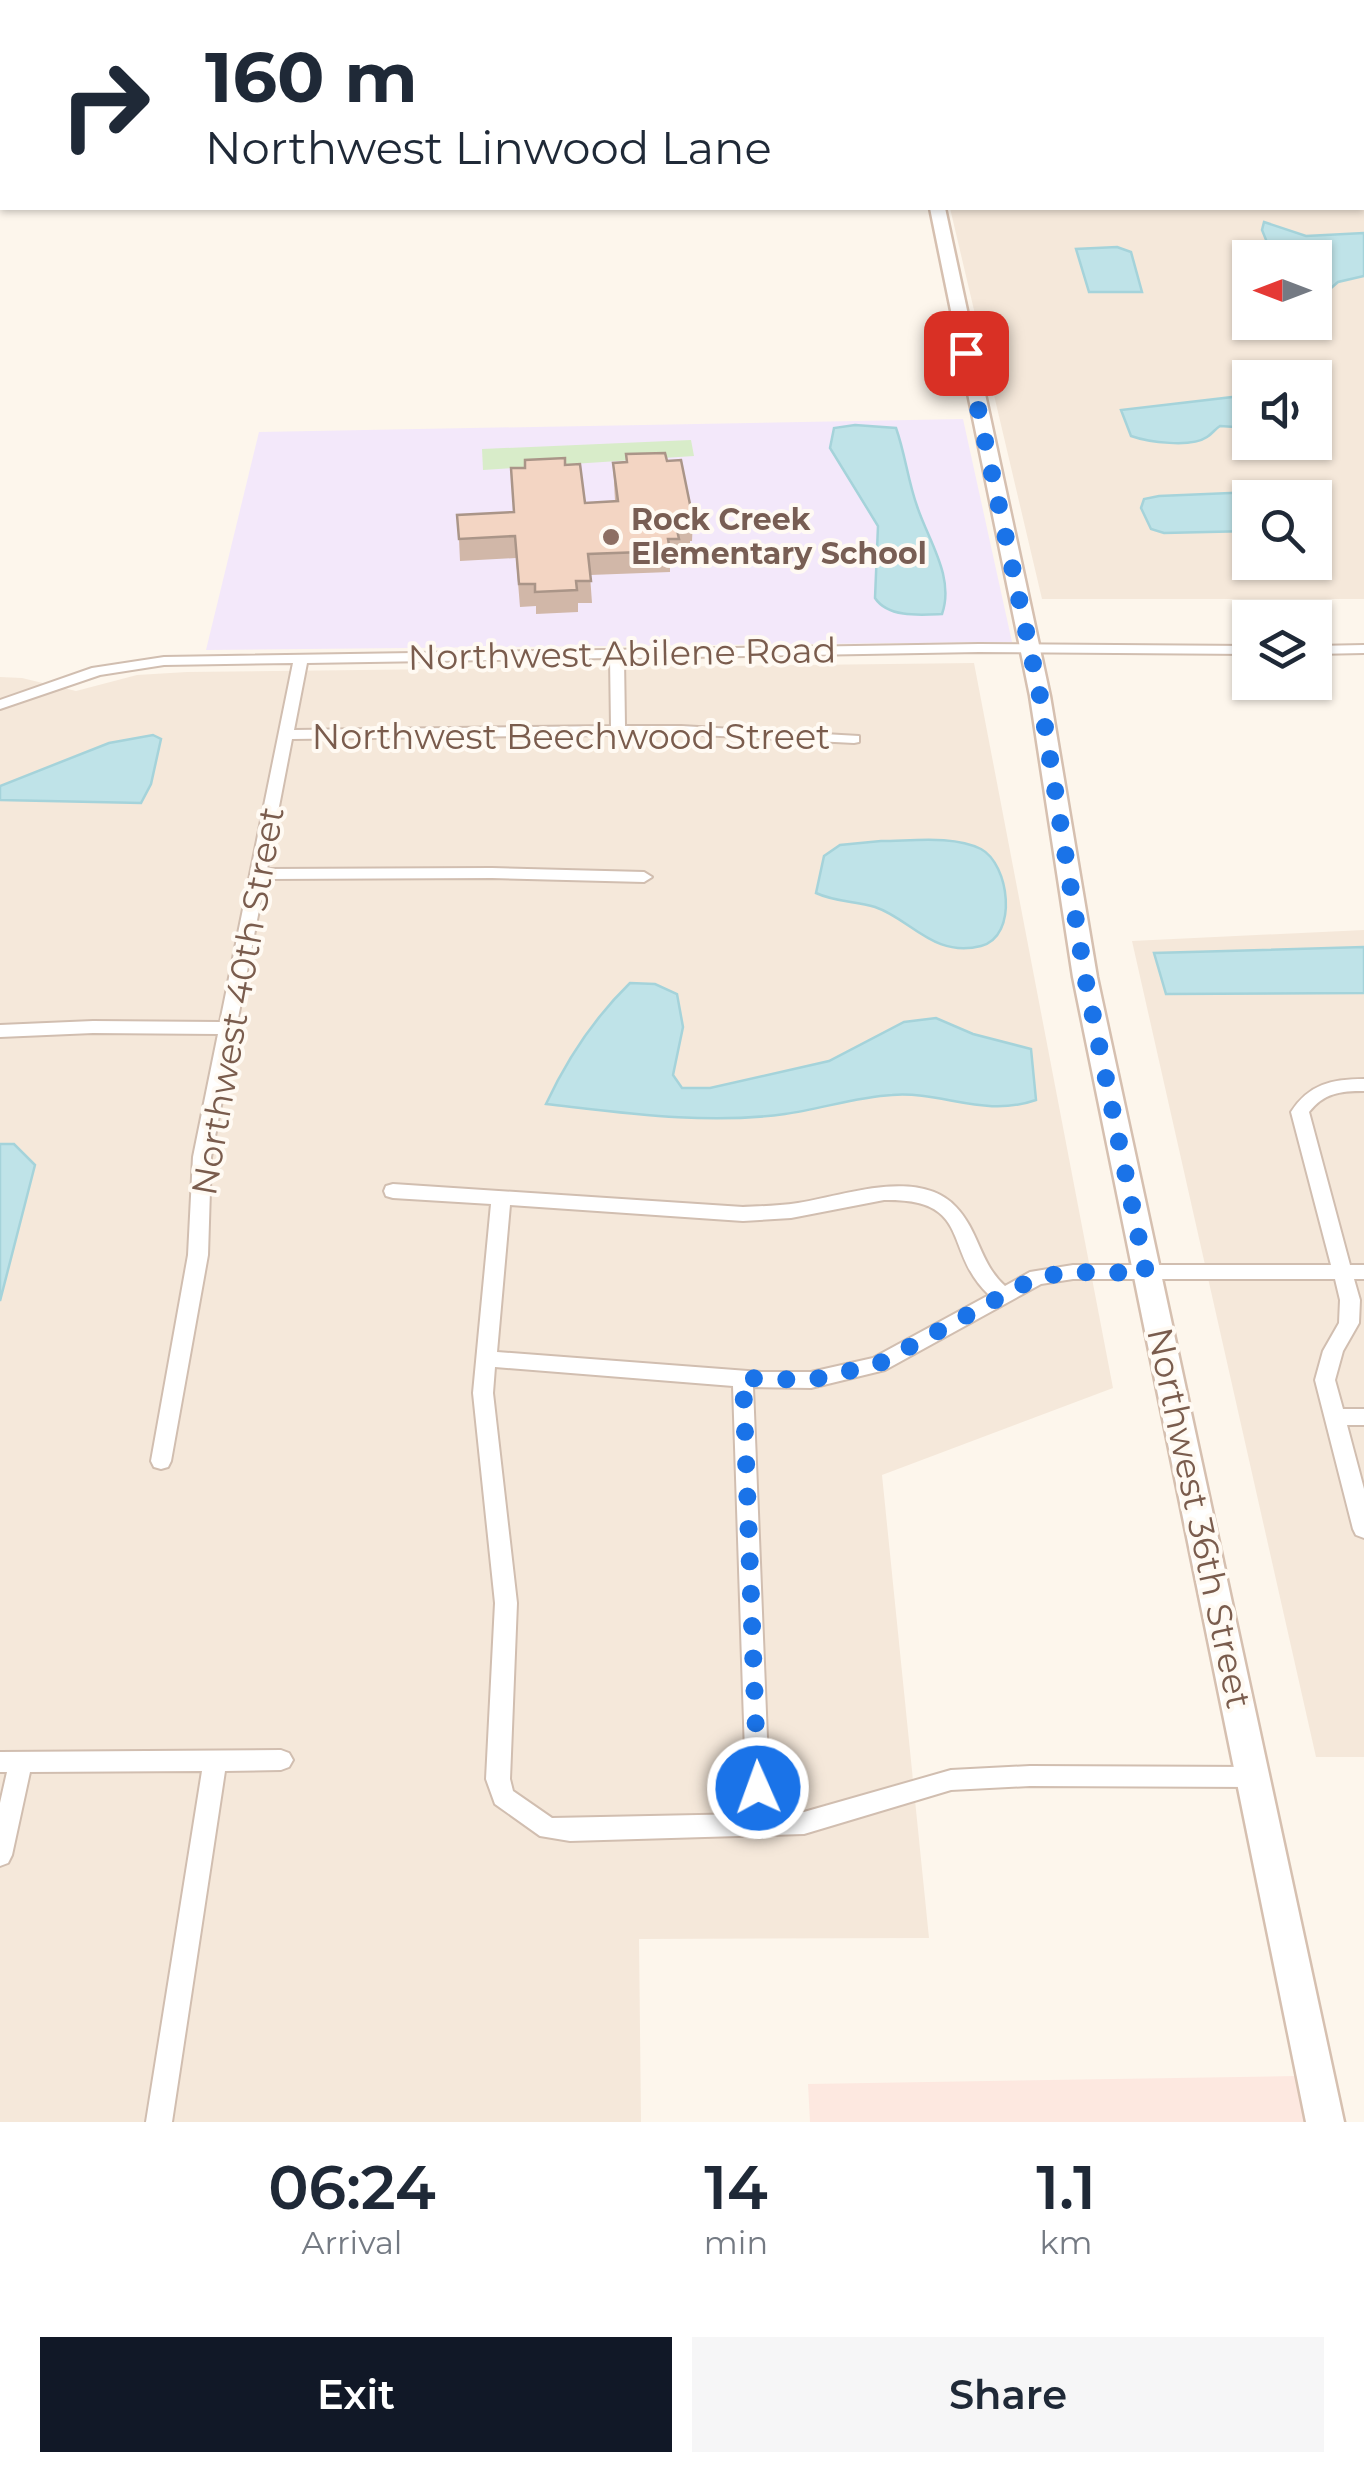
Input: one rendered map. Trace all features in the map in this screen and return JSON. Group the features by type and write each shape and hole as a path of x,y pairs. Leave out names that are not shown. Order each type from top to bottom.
{"main road":[{"name":"Northwest 36th Street","path":"936,210 1048,742 1085,977 1325,2122"}],"street":[{"name":"Northwest Abilene Road","path":"0,705 58,682 129,664 1028,648 1232,650"},
{"path":"1332,650 1364,650"},
{"path":"618,654 618,732"},
{"name":"Northwest 40th Street","path":"161,1461 198,1255 202,1157 302,660"},
{"name":"Northwest Beechwood Street","path":"288,735 760,732 854,739"},
{"path":"258,874 492,872 644,877"},
{"path":"0,1031 228,1028"},
{"path":"1364,1085 1331,1086 1309,1097 1300,1112 1354,1272 1349,1323 1333,1351 1325,1380 1364,1529"},
{"path":"394,1191 743,1214 798,1210 861,1196 916,1195 932,1199 960,1224 973,1264 984,1281 1002,1296"},
{"path":"500,1199 486,1359 485,1423 506,1603 498,1779 503,1798 548,1828 760,1825 804,1823 951,1780 1030,1776 1254,1777"},
{"path":"486,1359 811,1380 878,1364 1037,1277 1073,1272 1354,1272"},
{"path":"743,1378 760,1825"},
{"path":"1333,1416 1364,1416"},
{"path":"0,1855 10,1762 282,1760"},
{"path":"158,2122 215,1761"}],"shaded area":[{"path":"950,210 1364,210 1364,599 1042,599"},
{"name":"Rock Creek Elementary School","path":"963,419 1012,642 206,650 259,432"},
{"path":"974,663 1113,1388 882,1475 929,1938 639,1939 641,2122 0,2122 0,677 22,678 76,691 137,675 187,672"},
{"path":"1364,930 1364,1757 1316,1757 1132,941"},
{"path":"1295,2076 1305,2122 810,2122 808,2084"}],"green space":[{"path":"691,440 694,456 483,470 482,449"}],"water":[{"path":"1264,222 1306,236 1364,233 1364,276 1332,287 1332,240 1266,240"},
{"path":"1117,247 1131,252 1142,292 1089,292 1076,249"},
{"path":"1232,397 1232,427 1220,426 1207,437 1191,442 1158,442 1131,436 1121,410"},
{"path":"834,428 896,428 914,496 943,573 942,614 896,612 875,598 878,526 830,448"},
{"path":"1232,493 1232,531 1164,533 1151,529 1141,508 1144,499"},
{"path":"153,735 161,739 151,784 141,803 0,800 0,786 109,743"},
{"path":"958,842 981,849 991,857 1006,899 1001,929 993,940 981,946 949,947 875,907 816,893 824,856 840,845"},
{"path":"1364,947 1364,993 1166,994 1154,953"},
{"path":"630,983 655,984 677,994 683,1027 673,1075 682,1088 710,1088 829,1061 904,1022 936,1018 973,1034 1031,1049 1036,1100 999,1106 892,1095 785,1114 725,1118 546,1104 583,1039"},
{"path":"0,1144 14,1144 35,1165 0,1301"}],"building":[{"name":"Rock Creek Elementary School","path":"665,453 667,461 681,460 693,519 688,519 690,529 677,530 679,539 668,539 670,551 588,554 591,581 576,581 577,590 535,592 535,584 519,584 515,536 459,539 457,515 514,512 511,468 525,468 525,460 565,458 565,465 580,464 585,503 618,501 613,463 627,462 626,454"}],"place":[{"name":"Rock Creek Elementary School","path":"611,537"}],"route":[{"path":"758,1788 743,1378 811,1380 878,1364 1037,1277 1073,1272 1146,1273 1085,977 1040,696 966,353"}]}
